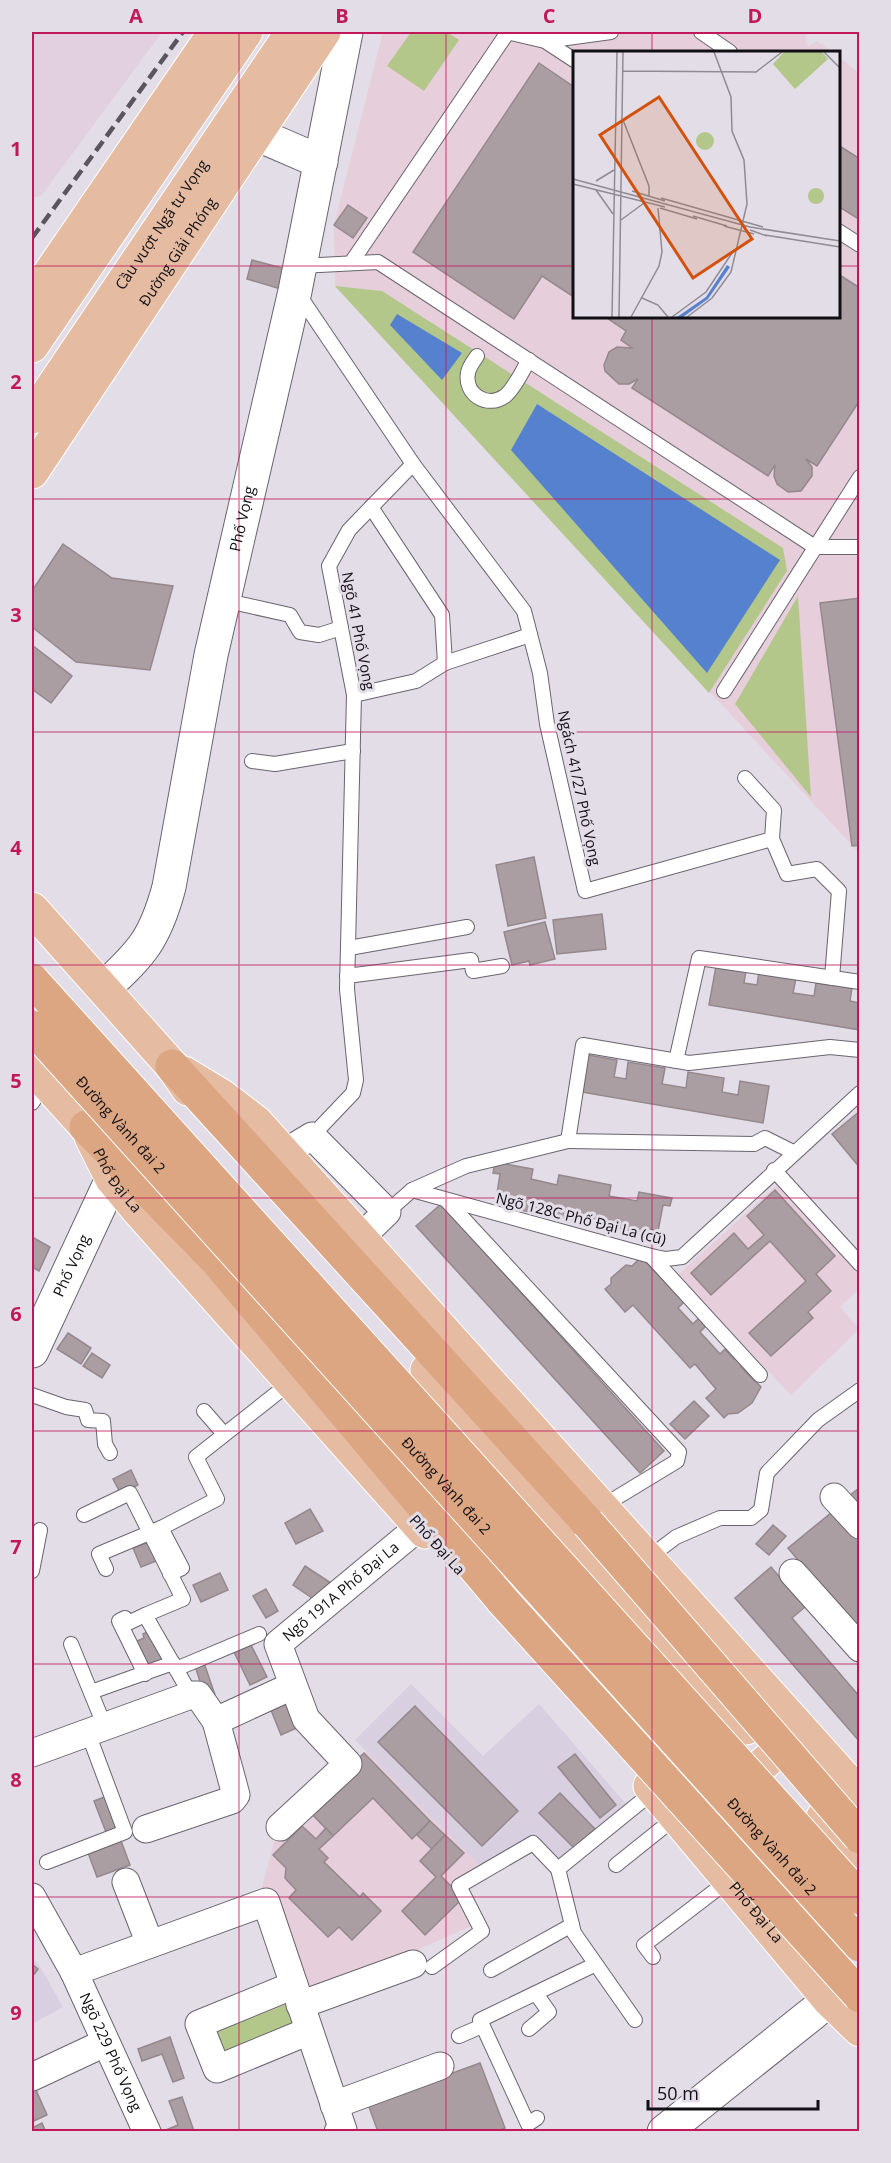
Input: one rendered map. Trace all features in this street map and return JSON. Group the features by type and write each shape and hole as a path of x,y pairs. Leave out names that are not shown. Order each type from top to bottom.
{"highway":[{"name":"Đường Vành đai 2","path":"32,980 860,1898"},
{"name":"Đường Vành đai 2","path":"32,1027 860,1945"},
{"path":"172,1066 596,1516 860,1837"},
{"path":"86,1127 216,1260 502,1600 844,1998"}],"main road":[{"path":"36,282 215,32"},
{"path":"32,346 245,32"},
{"name":"Đường Giải Phóng","path":"32,472 324,32"},
{"name":"Cầu vượt Ngã tư Vọng","path":"32,417 286,40"},
{"path":"32,909 172,1066 231,1149 692,1670 772,1756 860,1860"},
{"path":"172,1066 222,1096 256,1122 360,1238 596,1516 647,1559 860,1795"},
{"path":"36,1084 86,1127"},
{"name":"Phố Đại La","path":"86,1127 112,1179 600,1728 729,1880 844,1998 860,2030"},
{"name":"Phố Đại La","path":"86,1127 130,1156 170,1191 219,1241 396,1437 650,1731 860,1962"},
{"path":"692,1670 705,1621"},
{"path":"600,1728 650,1731"},
{"path":"718,1805 772,1756"}],"street":[{"name":"Phố Vọng","path":"104,988 141,954 160,920 169,888 223,600 297,279 346,32"},
{"path":"256,134 321,162"},
{"path":"284,1153 312,1136 387,1212 360,1238"},
{"name":"Phố Vọng","path":"32,1351 112,1179"},
{"path":"834,1497 860,1525"},
{"name":"Ngõ 191A Phố Đại La","path":"280,1827 348,1764 306,1719 278,1644 420,1526"},
{"path":"793,1573 860,1648"},
{"path":"216,1721 292,1686"},
{"path":"32,1753 191,1695 198,1695 216,1721 236,1795 232,1800 146,1829"},
{"path":"126,1882 150,1944"},
{"name":"Ngõ 229 Phố Vọng","path":"32,1897 74,1972 147,2132"},
{"path":"74,1972 266,1902 336,2118 440,2067"},
{"path":"309,2031 217,2069 199,2024 297,1995 423,1966"},
{"path":"664,2132 844,1998 860,1972"},
{"path":"32,2077 96,2047"}],"lane":[{"path":"351,263 507,32 545,41 573,59"},
{"path":"545,41 611,32"},
{"path":"701,32 729,51"},
{"path":"840,232 860,245"},
{"path":"413,464 297,279 351,263 378,262 815,547 860,547"},
{"path":"477,356 469,369 468,385 477,397 489,401 496,401 509,392 529,360"},
{"name":"Ngõ 41 Phố Vọng","path":"312,1136 355,1088 348,976 354,695 329,566 349,530 413,464"},
{"name":"Ngách 41/27 Phố Vọng","path":"413,464 524,611 540,673 547,724 585,891 772,839"},
{"path":"724,691 860,477"},
{"path":"371,507 442,615 445,663"},
{"path":"223,600 290,615 300,632 319,635 341,628"},
{"path":"354,695 416,681 445,663 530,634"},
{"path":"252,761 275,765 353,752"},
{"path":"745,778 774,810 772,839 787,874 818,868 839,891 832,978"},
{"path":"349,948 467,927"},
{"path":"676,1061 699,958 860,982"},
{"path":"348,976 471,960 473,971 502,966"},
{"path":"568,1142 583,1045 689,1063 830,1047 860,1050"},
{"name":"Ngõ 128C Phố Đại La (cũ)","path":"412,1190 651,1256 666,1259 682,1257 793,1152 860,1093"},
{"path":"387,1212 412,1190 466,1166 568,1142 754,1144 765,1138 793,1152"},
{"path":"774,1170 860,1264"},
{"path":"447,1201 679,1452 677,1461 616,1498 596,1516"},
{"path":"651,1256 760,1375"},
{"path":"106,1569 99,1554 155,1531 217,1499 196,1456 291,1382"},
{"path":"647,1559 676,1537 720,1518 752,1518 761,1510 767,1473 818,1419 860,1390"},
{"path":"32,1395 66,1407 85,1410 88,1420 103,1421 105,1444 110,1453"},
{"path":"204,1411 224,1434"},
{"path":"84,1515 130,1493 182,1568 170,1574 188,1597 128,1623 125,1618 119,1621 145,1674"},
{"path":"32,1565 40,1530"},
{"path":"145,1614 191,1695"},
{"path":"91,1692 174,1666 260,1634"},
{"path":"47,1862 125,1832 96,1730 91,1692 71,1644"},
{"path":"558,1869 654,1791"},
{"path":"616,1865 676,1817"},
{"path":"423,1966 482,1931 459,1886 533,1843 558,1869 574,1933 594,1965 635,2020"},
{"path":"653,1957 644,1945 729,1880"},
{"path":"491,1970 572,1925"},
{"path":"537,2118 528,2124 480,2020 537,1995 594,1965"},
{"path":"529,2029 549,2012 537,1995"},
{"path":"459,2036 483,2026"}],"shaded area":[{"path":"32,32 162,32 41,196 32,198"},
{"path":"383,32 805,32 808,47 817,41 831,51 573,51 573,318 840,318 840,58 859,73 859,853 335,286 334,225"},
{"path":"779,1183 859,1271 859,1289 840,1307 859,1329 791,1395 678,1275"},
{"path":"411,1684 483,1756 539,1704 627,1805 561,1863 532,1837 482,1868 355,1740"},
{"path":"366,1751 482,1868 456,1886 476,1924 306,1999 262,1887 276,1835"},
{"path":"32,1959 39,1965 63,2007 32,2024"}],"green space":[{"path":"411,32 447,32 459,40 424,91 387,66"},
{"path":"335,286 382,291 783,548 787,571 709,693"},
{"path":"798,596 811,797 735,704"},
{"path":"287,2004 295,2025 221,2053 213,2032"}],"water":[{"path":"397,314 462,353 442,380 390,325"},
{"path":"537,404 780,560 707,673 511,450"}],"building":[{"path":"539,63 573,86 573,296 542,276 514,319 413,252"},
{"path":"840,146 860,159 860,220 840,207"},
{"path":"348,205 367,218 353,238 334,225"},
{"path":"252,260 286,269 281,289 247,279"},
{"path":"840,275 860,288 860,400 817,466 806,459 812,467 812,476 801,491 788,492 777,484 774,476 775,465 768,476 632,388 638,379 629,384 619,384 605,371 604,365 609,352 617,347 632,348 621,340 626,331 607,318 840,318"},
{"path":"63,544 112,578 173,586 150,670 76,662 32,627 32,591"},
{"path":"860,598 860,845 852,846 820,603"},
{"path":"32,645 72,676 51,703 32,689"},
{"path":"534,857 546,918 508,926 496,865"},
{"path":"602,914 606,949 557,954 553,920"},
{"path":"545,922 555,959 530,965 529,961 512,965 504,932"},
{"path":"716,966 746,971 744,983 757,985 759,972 796,978 793,993 814,996 816,983 852,988 850,1001 860,1003 860,1030 709,1005"},
{"path":"588,1055 617,1060 614,1077 626,1079 628,1062 665,1068 662,1084 686,1088 688,1072 724,1078 722,1092 738,1095 740,1081 769,1086 763,1123 581,1092"},
{"path":"860,1111 860,1168 832,1134"},
{"path":"495,1162 533,1169 531,1179 557,1185 559,1175 611,1185 609,1196 637,1201 639,1192 672,1198 670,1206 663,1205 658,1231 645,1228 644,1233 509,1208 510,1203 496,1200 500,1174 493,1173"},
{"path":"775,1190 835,1256 816,1274 831,1291 808,1312 813,1318 771,1356 749,1333 806,1281 770,1241 711,1295 691,1273 734,1233 748,1249 764,1235 747,1216"},
{"path":"441,1204 664,1451 640,1473 416,1226"},
{"path":"32,1237 50,1247 39,1271 32,1267"},
{"path":"641,1257 684,1302 678,1308 693,1324 700,1317 707,1325 700,1332 720,1354 725,1349 734,1359 737,1357 744,1364 741,1367 761,1387 752,1403 738,1413 728,1414 724,1418 706,1398 716,1389 695,1364 690,1368 633,1305 625,1312 605,1289 611,1284 611,1278 626,1265 632,1266"},
{"path":"68,1333 91,1348 81,1364 57,1349"},
{"path":"92,1353 110,1365 102,1378 83,1366"},
{"path":"694,1401 709,1416 685,1439 670,1424"},
{"path":"131,1470 138,1485 121,1494 113,1479"},
{"path":"860,1487 860,1511 848,1497"},
{"path":"837,1508 860,1536 860,1634 788,1548"},
{"path":"310,1509 323,1531 296,1544 285,1523"},
{"path":"773,1525 786,1536 769,1555 756,1544"},
{"path":"149,1542 156,1561 141,1567 133,1548"},
{"path":"305,1566 334,1585 321,1604 293,1585"},
{"path":"771,1567 805,1607 792,1618 860,1697 860,1742 735,1598"},
{"path":"220,1573 228,1590 201,1602 193,1585"},
{"path":"266,1589 278,1611 266,1618 253,1596"},
{"path":"149,1631 164,1663 147,1671 135,1642 144,1638 143,1634"},
{"path":"249,1641 267,1677 250,1685 232,1648"},
{"path":"203,1660 215,1695 205,1697 194,1663"},
{"path":"289,1691 303,1725 281,1735 267,1700"},
{"path":"415,1706 518,1811 482,1846 378,1742"},
{"path":"364,1753 430,1821 412,1839 373,1798 333,1836 306,1808"},
{"path":"575,1754 616,1805 600,1818 558,1767"},
{"path":"560,1793 595,1829 575,1849 539,1813"},
{"path":"107,1796 119,1828 106,1832 94,1801"},
{"path":"430,1821 445,1835 432,1849 417,1835"},
{"path":"302,1826 316,1839 326,1828 333,1836 319,1849 328,1858 324,1862 360,1897 363,1893 381,1911 352,1940 339,1927 328,1937 289,1898 296,1890 285,1878 286,1868 273,1855"},
{"path":"445,1835 464,1853 441,1876 463,1898 425,1935 402,1911 436,1877 420,1861"},
{"path":"120,1838 130,1865 97,1877 87,1850"},
{"path":"32,1964 38,1969 32,1977"},
{"path":"170,2037 184,2078 173,2082 162,2054 142,2061 138,2049"},
{"path":"480,2063 505,2128 495,2132 378,2132 368,2104"},
{"path":"32,2081 47,2115 34,2121 32,2115"},
{"path":"182,2097 194,2131 161,2132 178,2125 169,2101"},
{"path":"42,2123 46,2132 32,2132 32,2128"}],"railway":[{"path":"32,238 183,32"}]}
